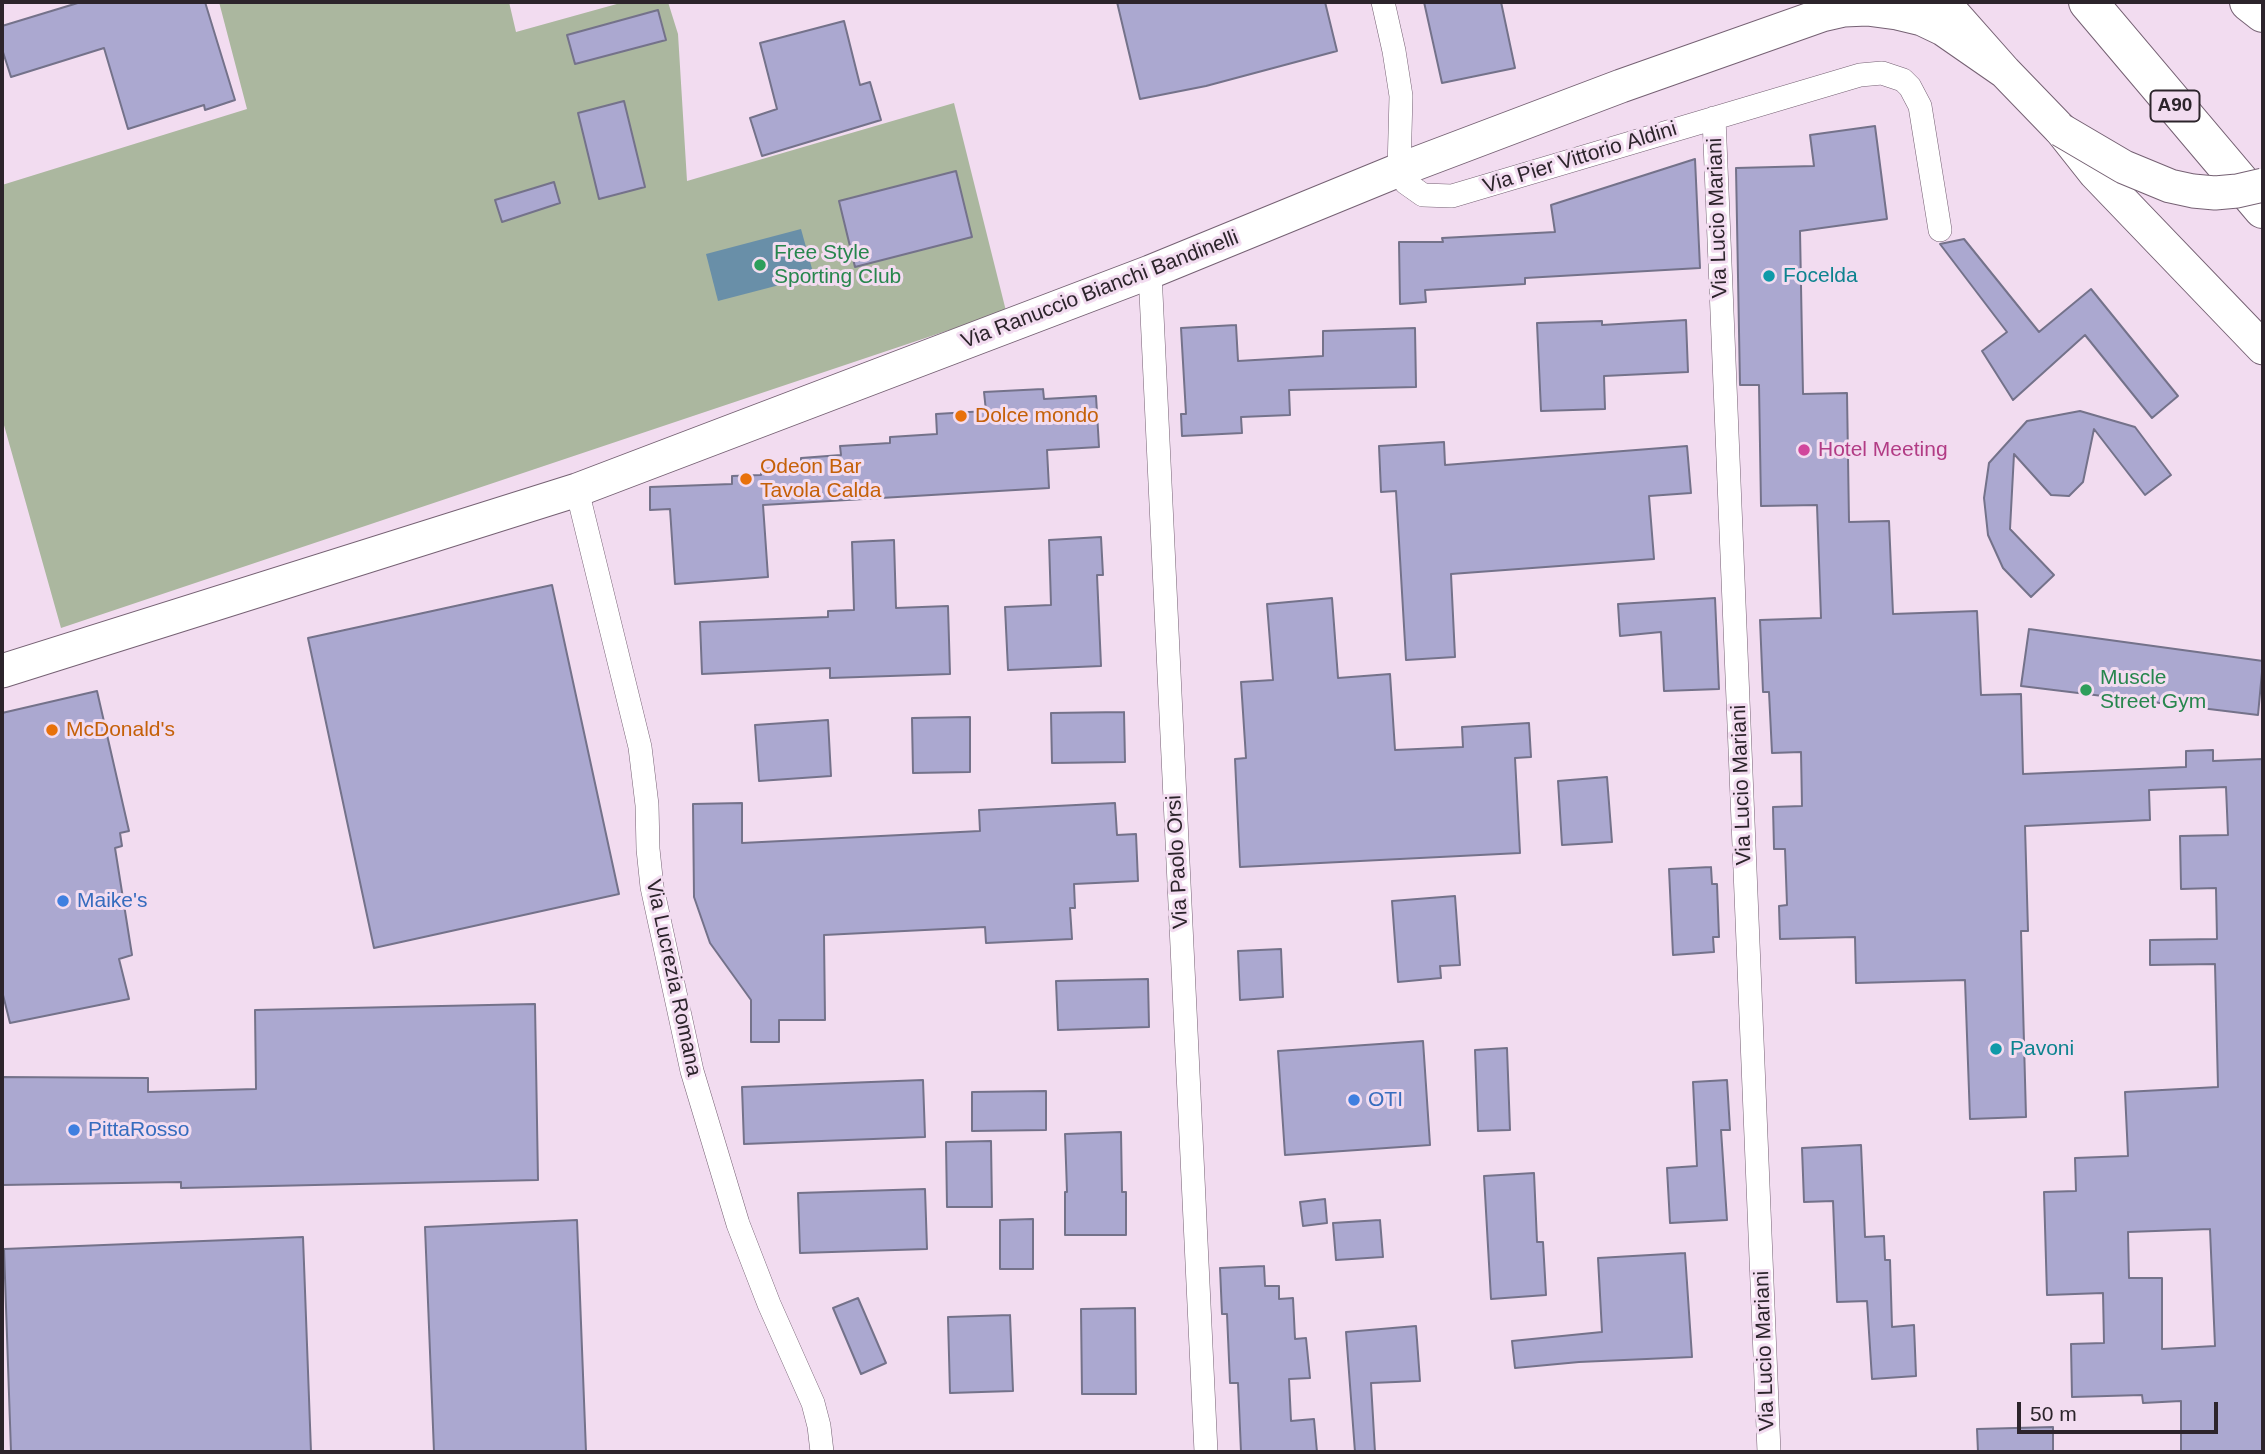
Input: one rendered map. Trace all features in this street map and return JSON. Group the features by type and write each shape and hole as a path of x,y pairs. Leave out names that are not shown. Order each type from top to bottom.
{"highway":[{"name":"A90","path":"2088,2 2263,209"},
{"path":"2249,2 2263,13"}],"street":[{"path":"1384,2 1401,96 1399,170"},
{"path":"1767,33 1807,2"},
{"path":"1943,2 2061,130 2095,173 2263,348"},
{"path":"1767,33 1844,10 1867,9 1897,13 1922,19 1943,29 2005,72"},
{"name":"Via Ranuccio Bianchi Bandinelli","path":"2,671 577,490 1150,272 1399,170 1767,33"},
{"name":"Via Pier Vittorio Aldini","path":"1399,170 1406,183 1423,195 1452,196 1860,75 1882,73 1893,75 1910,87 1920,106 1940,230"},
{"name":"Via Lucio Mariani","path":"1714,118 1769,1452"},
{"path":"2061,130 2124,167 2169,186 2215,193 2263,185"},
{"name":"Via Paolo Orsi","path":"1150,272 1206,1452"},
{"name":"Via Lucrezia Romana","path":"577,490 640,747 652,887 692,1071 738,1224 769,1304 813,1403 822,1452"}],"green space":[{"path":"219,2 509,2 516,32 624,2 668,2 678,34 687,181 954,103 1006,311 61,628 2,418 2,185 247,109"}],"water":[{"name":"Free Style Sporting Club","path":"801,229 814,276 718,301 706,254"}],"building":[{"path":"81,2 205,2 235,100 205,110 204,105 128,129 104,48 11,77 2,49 2,26"},
{"path":"1117,2 1325,2 1337,51 1206,86 1140,99"},
{"path":"1424,2 1501,2 1515,68 1442,83"},
{"path":"658,10 666,40 575,64 567,35"},
{"path":"844,21 860,85 870,82 881,120 762,156 750,118 777,109 760,43"},
{"path":"624,101 645,187 599,199 578,113"},
{"path":"1875,126 1887,219 1800,231 1803,394 1847,393 1849,522 1889,521 1893,614 1977,611 1981,695 2021,694 2023,774 2186,767 2186,751 2213,750 2213,761 2263,759 2263,1452 2181,1452 2181,1401 2143,1403 2142,1395 2072,1397 2071,1344 2104,1343 2103,1293 2047,1295 2044,1192 2076,1191 2075,1158 2128,1156 2125,1092 2218,1087 2215,964 2150,965 2150,940 2217,939 2216,888 2181,889 2180,836 2228,835 2226,787 2149,790 2150,820 2025,826 2028,931 2021,931 2026,1117 1970,1119 1965,980 1856,983 1855,937 1780,939 1779,906 1787,905 1785,849 1774,849 1773,807 1802,806 1801,752 1772,753 1769,692 1763,692 1760,620 1821,618 1817,505 1761,506 1759,385 1740,385 1736,168 1814,166 1810,135","holes":["2210,1229 2215,1346 2162,1349 2162,1278 2129,1278 2128,1232"]},
{"path":"1695,159 1700,268 1525,278 1525,284 1425,290 1426,302 1400,304 1399,242 1443,242 1442,238 1555,232 1551,205"},
{"path":"956,171 972,237 855,267 839,201"},
{"path":"554,182 560,203 502,222 495,200"},
{"path":"1964,239 2039,332 2091,289 2178,396 2152,418 2085,335 2013,400 1982,351 2007,332 1940,244"},
{"path":"1686,320 1688,372 1604,376 1605,409 1541,411 1537,323 1602,321 1602,325"},
{"path":"1236,325 1238,361 1323,356 1323,331 1415,328 1416,387 1289,390 1290,415 1241,417 1242,433 1182,436 1181,414 1186,414 1181,328"},
{"path":"1043,389 1044,399 1096,396 1099,447 1047,450 1049,488 763,505 768,577 675,584 670,509 650,510 650,487 732,484 732,476 761,475 761,469 801,467 801,458 841,455 840,446 890,443 890,437 937,434 936,414 986,411 984,392"},
{"path":"2080,411 2135,427 2171,475 2145,495 2094,429 2083,482 2069,496 2051,495 2014,454 2010,529 2054,575 2031,597 2003,568 1988,535 1984,498 1989,463 2027,421"},
{"path":"1444,442 1445,465 1687,446 1691,493 1649,496 1654,559 1451,574 1455,657 1406,660 1396,491 1381,492 1379,446"},
{"path":"1101,537 1103,575 1097,575 1101,666 1008,670 1005,607 1051,605 1049,540"},
{"path":"894,540 896,608 948,606 950,674 830,678 830,668 702,674 700,622 828,617 828,611 854,610 852,542"},
{"path":"552,585 619,894 374,948 308,638"},
{"path":"1332,598 1338,678 1390,674 1395,750 1463,747 1462,727 1529,723 1531,757 1515,758 1520,853 1240,867 1235,759 1246,758 1241,682 1273,680 1267,604"},
{"path":"1715,598 1719,689 1664,691 1661,632 1620,636 1618,604"},
{"path":"2029,629 2263,661 2258,715 2021,686"},
{"name":"Maike's","path":"97,691 129,831 120,833 122,846 115,848 132,955 119,959 129,999 10,1023 2,991 2,713"},
{"path":"1124,712 1125,762 1052,763 1051,713"},
{"path":"970,717 970,772 913,773 912,718"},
{"path":"828,720 831,776 759,781 755,725"},
{"path":"1607,777 1612,842 1562,845 1558,781"},
{"path":"742,803 742,843 980,831 979,810 1115,803 1117,835 1136,834 1138,881 1074,884 1075,908 1070,908 1072,939 986,943 985,927 824,935 825,1020 779,1020 779,1042 751,1042 751,1000 710,943 694,897 693,804"},
{"path":"1711,867 1712,884 1717,884 1719,937 1713,937 1714,952 1673,955 1669,869"},
{"path":"1455,896 1460,965 1440,966 1441,978 1398,982 1392,901"},
{"path":"1281,949 1283,997 1240,1000 1238,951"},
{"path":"1148,979 1149,1027 1058,1030 1056,981"},
{"path":"535,1004 538,1180 181,1188 181,1182 2,1185 2,1077 148,1078 148,1092 256,1089 255,1010"},
{"name":"OTI","path":"1423,1041 1430,1145 1285,1155 1278,1051"},
{"path":"1507,1048 1510,1130 1478,1131 1475,1050"},
{"path":"923,1080 925,1137 744,1144 742,1087"},
{"path":"1727,1080 1730,1130 1721,1130 1727,1220 1670,1223 1667,1168 1697,1166 1693,1082"},
{"path":"1046,1091 1046,1130 972,1131 972,1092"},
{"path":"1121,1132 1126,1235 1065,1235 1065,1134"},
{"path":"991,1141 992,1207 947,1207 946,1142"},
{"path":"1861,1145 1865,1237 1884,1236 1885,1260 1890,1260 1892,1327 1914,1325 1916,1376 1872,1379 1867,1301 1837,1302 1833,1201 1804,1202 1802,1148"},
{"path":"1534,1173 1537,1242 1543,1242 1546,1295 1491,1299 1484,1176"},
{"path":"925,1189 927,1249 800,1253 798,1193"},
{"path":"1325,1199 1327,1223 1303,1226 1300,1202"},
{"path":"1033,1219 1033,1269 1000,1269 1000,1220"},
{"path":"577,1220 586,1452 434,1452 425,1227"},
{"path":"1380,1220 1383,1257 1336,1260 1333,1223"},
{"path":"303,1237 311,1452 11,1452 4,1249"},
{"path":"1685,1253 1692,1357 1515,1368 1512,1341 1602,1332 1598,1258"},
{"path":"1264,1266 1265,1286 1279,1286 1279,1299 1293,1298 1295,1339 1306,1338 1310,1378 1289,1379 1291,1421 1314,1419 1317,1452 1241,1452 1238,1383 1230,1383 1227,1314 1222,1314 1220,1268"},
{"path":"858,1298 886,1363 861,1374 833,1308"},
{"path":"1135,1308 1136,1394 1082,1394 1081,1309"},
{"path":"1010,1315 1013,1391 950,1393 948,1317"},
{"path":"1416,1326 1420,1381 1371,1383 1375,1452 1355,1452 1346,1332"},
{"path":"2053,1427 2053,1452 1978,1452 1977,1429"}],"place":[{"name":"Free Style Sporting Club","path":"760,265"},
{"name":"Focelda","path":"1769,276"},
{"name":"Dolce mondo","path":"961,416"},
{"name":"Hotel Meeting","path":"1804,450"},
{"name":"Odeon Bar Tavola Calda","path":"746,479"},
{"name":"Muscle Street Gym","path":"2086,690"},
{"name":"McDonald's","path":"52,730"},
{"name":"Maike's","path":"63,901"},
{"name":"Pavoni","path":"1996,1049"},
{"name":"OTI","path":"1354,1100"},
{"name":"PittaRosso","path":"74,1130"}]}
